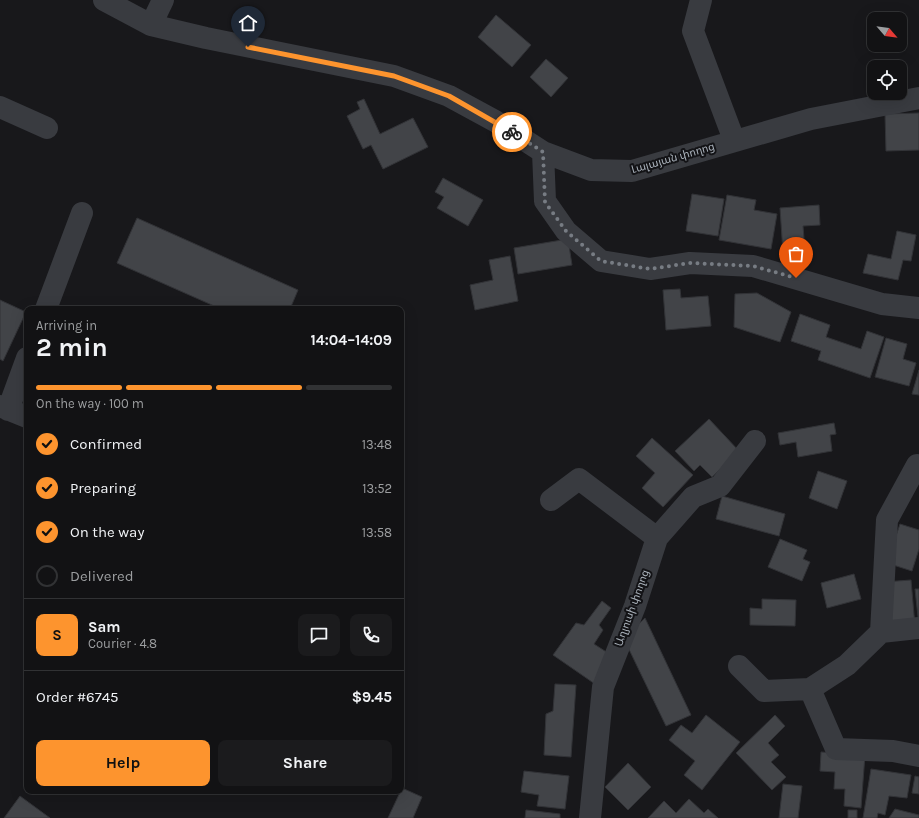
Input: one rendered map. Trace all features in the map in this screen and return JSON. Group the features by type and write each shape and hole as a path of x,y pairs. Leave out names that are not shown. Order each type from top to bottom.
{"street":[{"name":"Լալայան փողոց","path":"104,0 151,25 206,38 394,76 449,96 495,121 543,152 591,170 632,171 734,140 811,119 919,98"},
{"path":"151,25 163,0"},
{"path":"701,0 693,31 734,140"},
{"path":"0,106 47,128"},
{"path":"543,152 545,202 566,231 601,261 650,269 690,263 753,266 882,304 919,308"},
{"path":"47,306 82,213"},
{"path":"12,411 24,369"},
{"name":"Աղյուսի փողոց","path":"590,818 603,687 635,606 657,538 693,497 720,486 755,440"},
{"path":"881,632 887,520 917,466"},
{"path":"551,500 579,479 657,538"},
{"path":"738,666 764,691 810,690 847,665 881,632 919,628"},
{"path":"810,690 836,749 893,752 919,756"}],"building":[{"path":"496,15 531,45 512,67 478,37"},
{"path":"546,59 568,78 551,97 530,77"},
{"path":"364,99 380,134 413,118 428,147 383,169 371,145 363,149 347,116 360,109 357,102"},
{"path":"919,113 919,150 886,151 885,114"},
{"path":"443,178 483,200 468,226 437,208 444,197 435,192"},
{"path":"692,194 724,199 718,236 686,231"},
{"path":"727,195 756,200 754,210 777,214 771,249 719,240"},
{"path":"819,205 820,225 803,226 805,251 783,253 780,208"},
{"path":"137,218 298,290 291,306 214,306 117,263"},
{"path":"897,231 916,235 911,261 903,260 898,280 863,273 868,254 891,259"},
{"path":"568,239 572,265 518,274 514,248"},
{"path":"510,256 518,301 475,310 470,285 493,280 489,260"},
{"path":"680,289 681,298 708,296 711,326 666,330 663,290"},
{"path":"757,293 791,312 780,342 734,327 735,294"},
{"path":"0,300 24,311 24,316 3,361 0,359"},
{"path":"800,314 830,325 826,337 861,349 867,331 884,337 870,378 818,360 821,351 791,341"},
{"path":"886,338 907,344 903,359 916,363 909,386 875,377"},
{"path":"919,370 919,395 912,394"},
{"path":"709,419 739,451 712,477 700,465 694,471 675,451"},
{"path":"834,423 836,434 830,435 832,451 798,457 796,442 780,445 778,433"},
{"path":"652,438 693,475 663,507 642,488 655,473 636,456"},
{"path":"818,471 847,481 837,509 809,498"},
{"path":"722,496 785,514 779,536 716,519"},
{"path":"900,524 919,530 919,549 912,571 887,563"},
{"path":"780,539 807,550 803,559 810,562 802,581 768,567"},
{"path":"854,574 861,599 827,608 821,583"},
{"path":"911,580 915,626 887,628 884,582"},
{"path":"915,589 919,589 919,626"},
{"path":"762,599 796,600 795,626 750,625 750,608 762,609"},
{"path":"602,601 611,608 599,625 603,630 594,644 611,655 595,684 553,655 576,623 584,625"},
{"path":"645,618 691,715 666,726 624,639"},
{"path":"555,684 576,685 571,757 544,755 546,714 553,711"},
{"path":"706,715 740,742 702,790 684,775 695,761 669,740 681,725 692,733"},
{"path":"775,715 785,726 768,743 779,755 771,762 786,777 772,790 736,753"},
{"path":"821,752 865,755 861,808 844,806 845,789 834,789 835,772 820,771"},
{"path":"628,763 651,787 628,810 605,787"},
{"path":"871,769 911,775 907,798 889,796 885,815 878,813 877,818 863,818"},
{"path":"524,771 569,776 565,809 537,806 539,795 521,792"},
{"path":"915,776 919,777 919,794 912,793"},
{"path":"783,784 802,786 798,818 779,818"},
{"path":"404,789 422,797 413,818 388,818 399,794 404,794"},
{"path":"20,796 50,818 4,818"},
{"path":"689,799 704,813 708,809 718,818 648,818 664,801 676,813"},
{"path":"895,809 919,815 919,818 889,818"},
{"path":"526,810 560,814 560,818 525,818"},
{"path":"848,810 857,810 857,818 848,818"}],"way so far":[{"path":"512,132 543,152 545,202 566,231 601,261 650,269 690,263 753,266 796,278"}],"route":[{"path":"248,47 394,76 449,96 512,132"}]}
